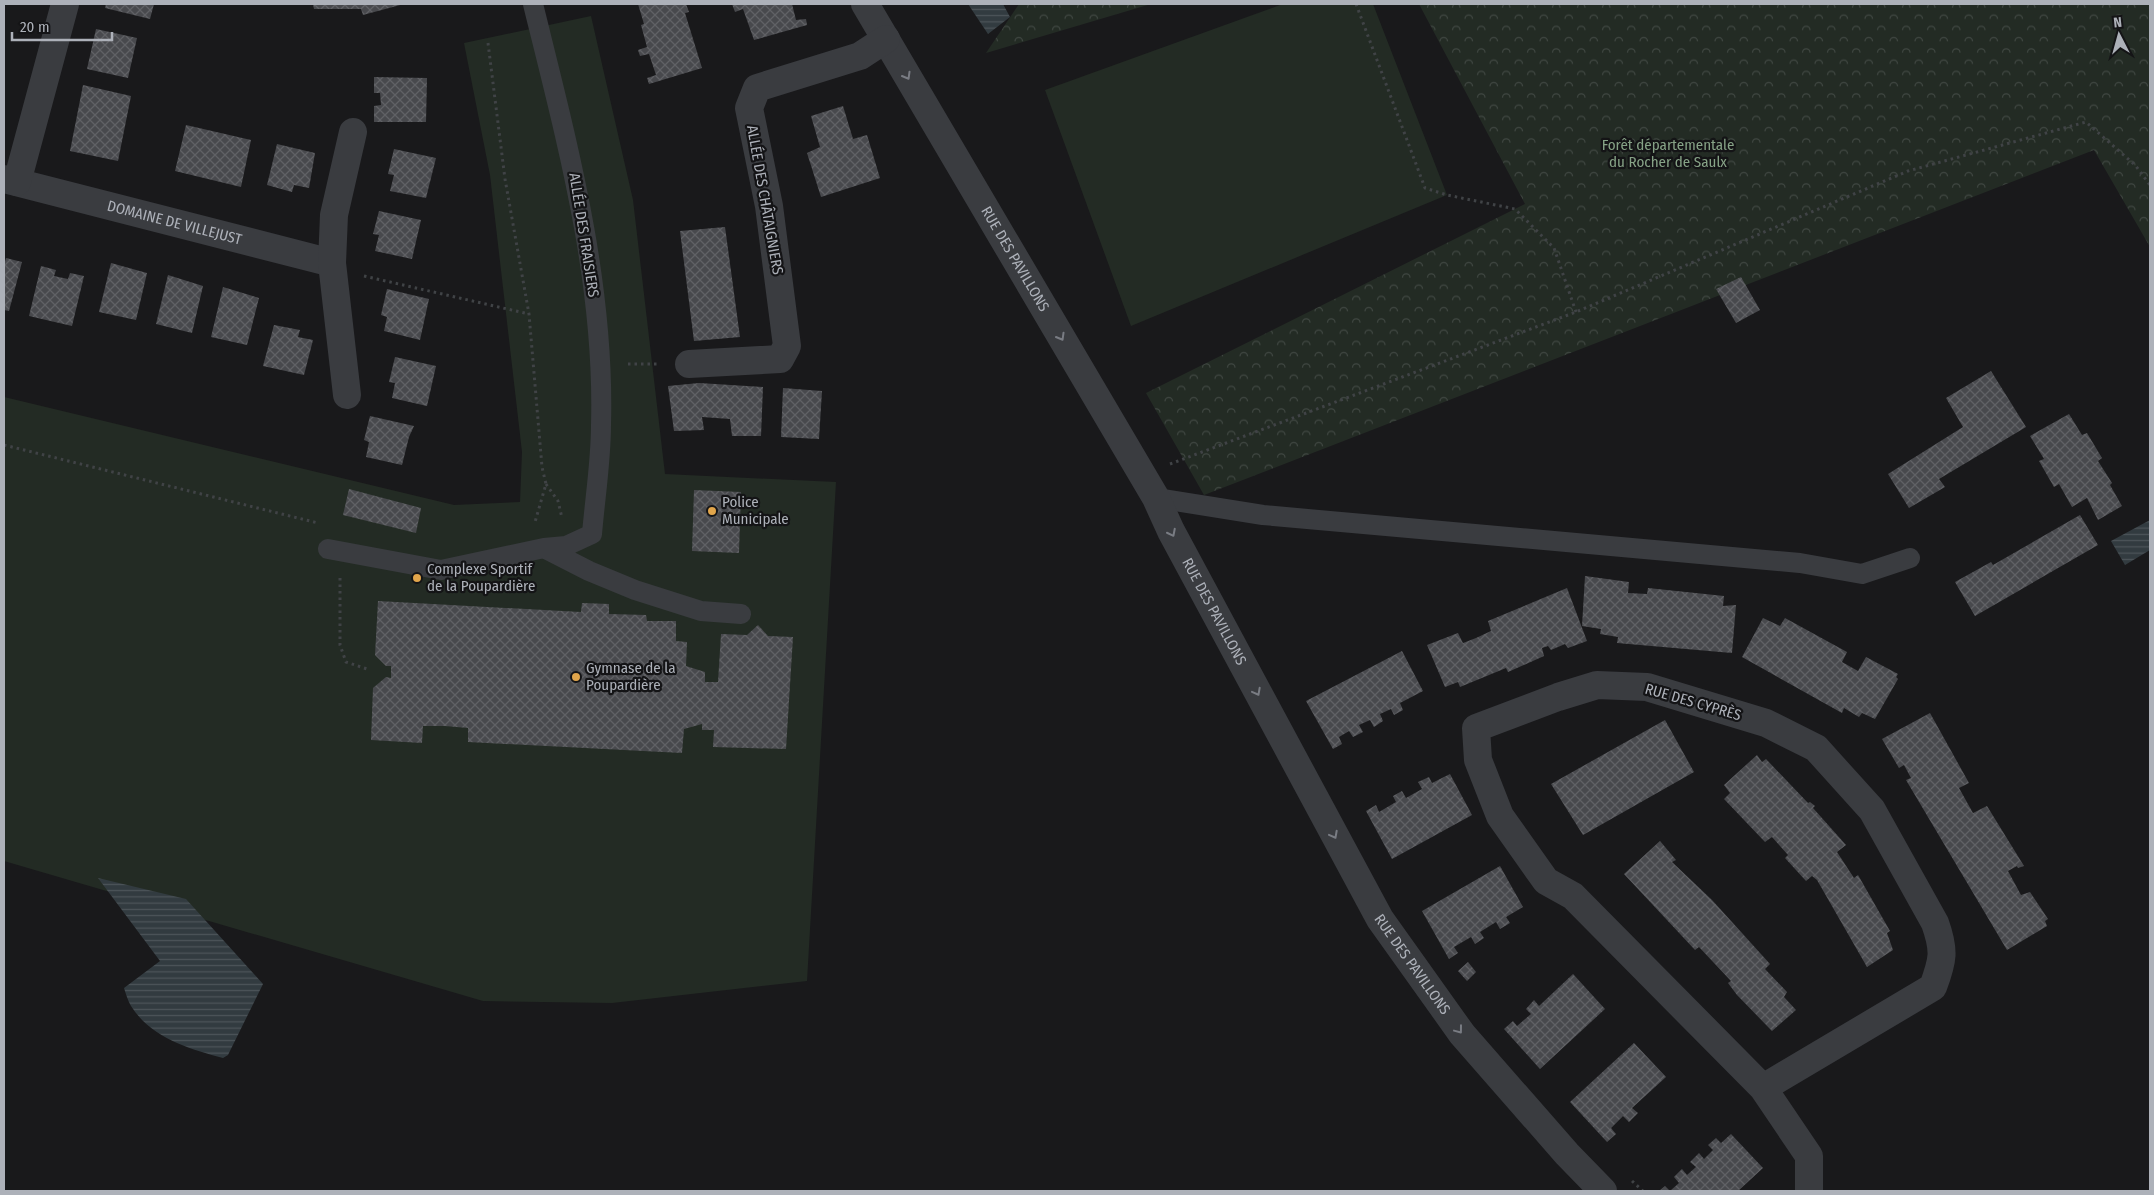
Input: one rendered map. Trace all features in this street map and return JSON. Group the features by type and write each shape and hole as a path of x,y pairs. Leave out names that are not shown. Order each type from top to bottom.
{"street":[{"name":"DOMAINE DE VILLEJUST","path":"65,4 10,181 332,263"},
{"name":"RUE DES PAVILLONS","path":"865,4 1156,498 1170,531 1380,919 1462,1034 1567,1154 1603,1191"},
{"name":"ALLÉE DES CHÂTAIGNIERS","path":"689,364 780,358 787,346 769,206 749,108 757,88 860,56 886,39"},
{"path":"347,394 332,263 334,215 353,132"},
{"name":"RUE DES CYPRÈS","path":"1762,1088 1933,987 1942,962 1941,939 1935,923 1872,810 1816,748 1766,723 1647,687 1597,685 1558,697 1476,728 1478,760 1500,816 1546,881 1573,896 1762,1088 1809,1156 1809,1191"}],"lane":[{"name":"ALLÉE DES FRAISIERS","path":"532,4 577,183 591,268 600,364 602,425 592,534 566,546"},
{"path":"1156,498 1263,515 1800,563 1862,574 1910,558"},
{"path":"334,550 441,570 535,550 566,546"},
{"path":"535,550 635,590 701,611 741,614"}],"path":[{"path":"1356,4 1425,188 1447,195 1515,209 1554,248 1576,312"},
{"path":"488,43 505,179 529,314 542,467 546,484 558,501 566,546"},
{"path":"1142,474 1576,312 1908,171 2086,122 2135,165 2150,185"},
{"path":"332,263 354,274 529,314"},
{"path":"600,364 689,364"},
{"path":"4,445 158,485 311,520 332,529 340,645 346,662 370,670"},
{"path":"535,550 546,484"},
{"path":"1629,1177 1643,1191"}],"green space":[{"path":"1019,4 1151,4 986,53"},
{"path":"1283,4 1373,4 1447,195 1131,326 1045,90"},
{"name":"Forêt départementale du Rocher de Saulx","path":"1419,4 2150,4 2150,247 2094,150 1204,495 1146,393 1525,204"},
{"name":"Complexe Sportif de la Poupardière","path":"591,16 633,200 665,474 836,482 807,981 612,1003 483,1001 4,861 4,397 454,505 520,502 522,452 490,175 464,43"}],"shaded area":[{"path":"968,4 1003,4 1010,17 988,34"},
{"path":"2150,520 2150,550 2125,565 2111,541"},
{"path":"98,878 186,899 263,984 228,1055 223,1058 172,1041 139,1017 131,1006 124,988 160,961"}],"building":[{"path":"106,4 154,4 150,19 105,8"},
{"path":"313,4 404,4 363,15 361,9 314,9"},
{"path":"638,4 686,4 689,12 685,13 702,68 649,84 647,78 656,75 649,54 640,56 638,50 647,47 641,25 644,24"},
{"path":"732,4 792,4 796,20 806,19 807,25 754,40 743,9 735,12"},
{"path":"96,29 137,38 128,78 87,69"},
{"path":"374,77 427,78 426,122 374,122 374,106 381,105 380,93 374,93"},
{"path":"83,85 131,96 118,161 70,151"},
{"path":"843,106 853,139 867,135 880,178 821,197 807,153 820,147 811,116"},
{"path":"186,125 251,140 241,187 175,171"},
{"path":"277,144 315,153 309,188 294,185 292,192 267,185"},
{"path":"394,149 436,158 426,198 390,191 394,175 388,174"},
{"path":"379,211 421,220 412,259 375,251 379,235 373,234"},
{"path":"725,227 740,337 694,341 680,231"},
{"path":"6,258 22,262 9,311 4,310 4,265"},
{"path":"111,263 147,273 136,320 99,312"},
{"path":"41,266 56,270 54,276 68,279 70,273 84,276 72,326 29,316"},
{"path":"168,275 203,286 192,333 156,324"},
{"path":"1741,277 1760,310 1736,323 1716,289"},
{"path":"223,287 259,298 247,345 211,337"},
{"path":"387,289 429,299 420,340 384,331 387,317 381,315"},
{"path":"274,325 300,330 298,337 313,340 304,375 263,366"},
{"path":"395,357 436,366 427,406 392,398 395,383 389,382"},
{"path":"1991,371 2026,427 1939,479 1945,487 1909,508 1888,474 1963,427 1946,398"},
{"path":"699,383 763,387 761,436 732,436 730,419 702,417 704,430 674,431 668,386"},
{"path":"783,388 822,391 819,439 781,437"},
{"path":"2069,414 2082,435 2087,433 2102,458 2098,461 2112,483 2110,485 2122,506 2098,520 2087,498 2072,507 2059,484 2054,487 2039,461 2044,459 2030,436"},
{"path":"370,416 414,426 409,437 402,465 366,457 369,442 364,440"},
{"path":"349,489 421,508 416,533 343,515"},
{"path":"694,490 741,492 739,553 692,551"},
{"path":"2080,515 2098,545 1975,616 1955,582 1991,562 1993,565"},
{"path":"1585,576 1629,582 1628,593 1647,594 1648,588 1724,596 1723,606 1736,605 1732,653 1617,643 1618,637 1600,634 1601,629 1582,626"},
{"path":"1567,588 1587,641 1568,648 1565,644 1551,650 1548,646 1542,648 1544,656 1508,672 1506,668 1460,687 1458,682 1445,687 1427,645 1458,633 1463,643 1476,638 1491,631 1488,621"},
{"name":"Gymnase de la Poupardière","path":"378,601 581,612 582,603 609,604 609,614 646,615 647,621 676,621 676,641 687,642 686,666 705,672 705,682 718,682 721,634 747,635 758,625 768,636 793,637 786,749 713,747 714,730 702,730 702,724 684,729 682,753 468,742 468,728 445,726 423,726 422,743 371,740 373,688 386,677 391,678 391,666 386,666 375,655"},
{"path":"1763,618 1780,626 1785,618 1847,652 1842,662 1858,671 1866,657 1898,674 1896,677 1898,679 1875,719 1862,713 1859,717 1844,708 1842,713 1742,657"},
{"path":"1402,651 1423,691 1400,703 1403,710 1394,715 1391,709 1380,714 1383,721 1374,727 1370,720 1359,725 1363,732 1353,737 1349,731 1339,737 1342,744 1333,749 1306,701"},
{"path":"1930,713 1969,783 1959,788 1973,813 1987,806 2024,866 2018,868 2017,866 2008,871 2021,895 2030,892 2048,919 2045,921 2047,926 2007,950 1906,780 1911,778 1904,765 1899,768 1882,739"},
{"path":"1665,720 1694,772 1583,835 1551,784"},
{"path":"1757,755 1762,762 1766,759 1808,803 1810,802 1815,806 1813,808 1846,845 1837,852 1854,878 1858,875 1890,931 1887,933 1893,950 1867,967 1817,880 1812,876 1806,881 1785,858 1788,855 1772,837 1765,842 1724,799 1730,793 1724,785"},
{"path":"1450,774 1472,815 1392,859 1366,811 1376,805 1379,812 1396,802 1393,796 1402,791 1406,798 1422,789 1418,782 1429,777 1432,783"},
{"path":"1660,841 1676,860 1672,862 1712,900 1770,964 1765,969 1787,992 1784,997 1796,1010 1772,1031 1737,995 1728,983 1731,981 1699,947 1695,950 1624,874"},
{"path":"1500,866 1523,907 1506,917 1510,923 1500,929 1496,922 1480,932 1484,938 1475,944 1471,937 1454,947 1458,953 1449,959 1422,911"},
{"path":"1468,962 1476,972 1467,981 1458,971"},
{"path":"1573,974 1605,1009 1540,1069 1504,1029 1513,1021 1517,1026 1531,1014 1526,1009 1534,1000 1539,1006"},
{"path":"1634,1043 1666,1077 1632,1108 1638,1113 1629,1122 1623,1116 1611,1128 1616,1134 1607,1142 1570,1102"},
{"path":"1731,1134 1763,1168 1738,1191 1670,1191 1679,1183 1674,1177 1682,1169 1687,1175 1696,1167 1690,1162 1699,1153 1704,1159 1713,1150 1708,1145 1716,1138 1721,1143"},
{"path":"1665,1186 1670,1191 1659,1191"}],"place":[{"name":"Police Municipale","path":"712,511"},
{"name":"Complexe Sportif de la Poupardière","path":"417,578"},
{"name":"Gymnase de la Poupardière","path":"576,677"}]}
